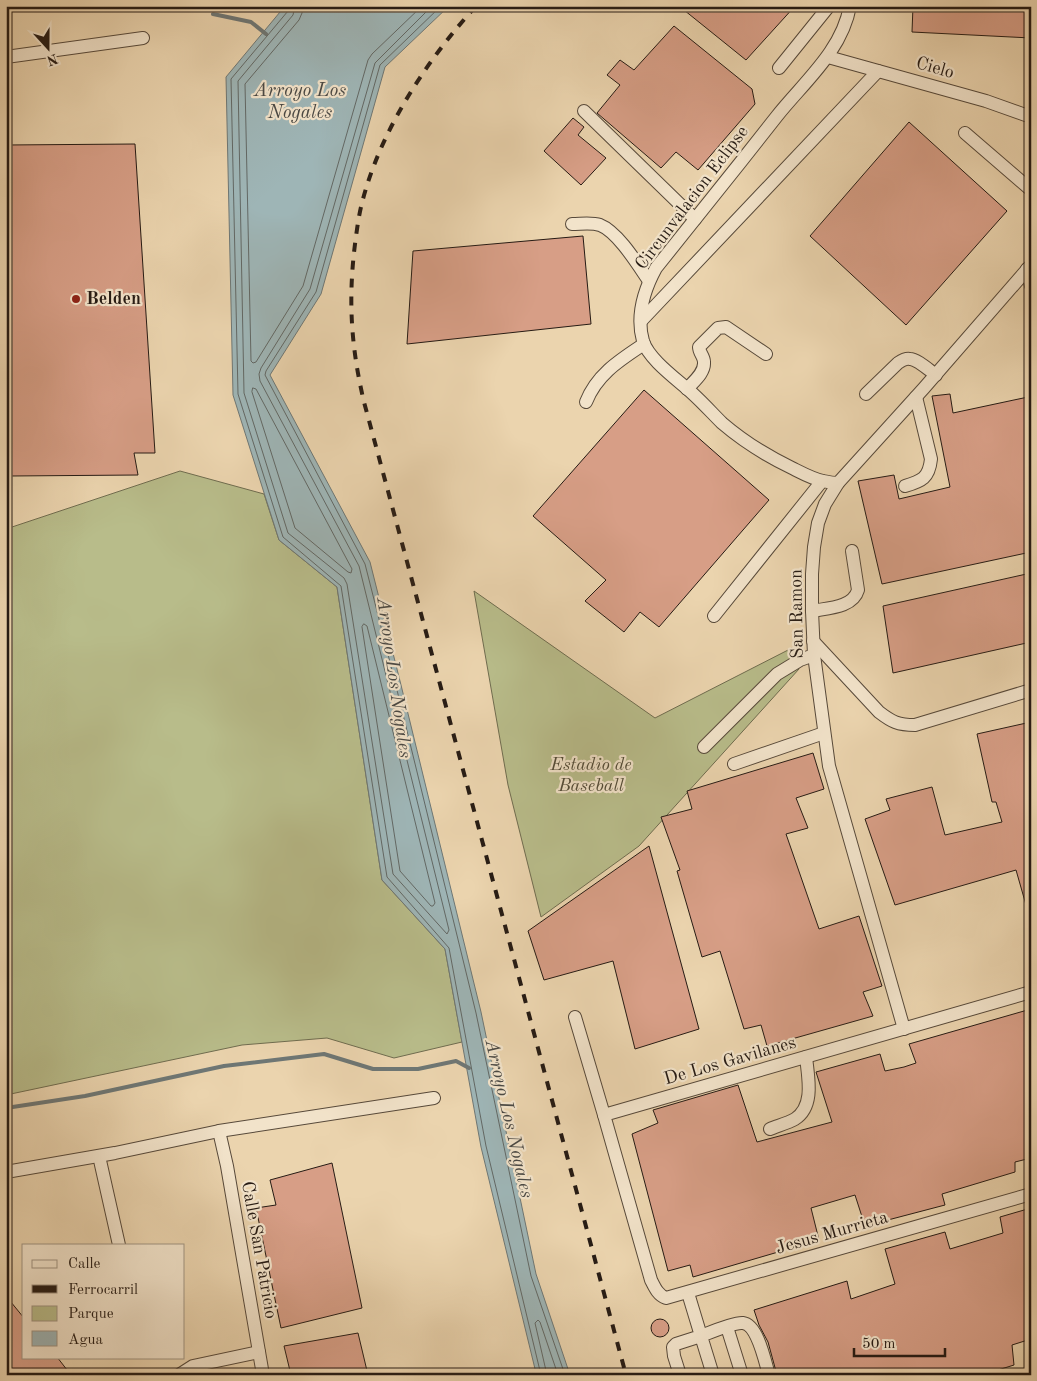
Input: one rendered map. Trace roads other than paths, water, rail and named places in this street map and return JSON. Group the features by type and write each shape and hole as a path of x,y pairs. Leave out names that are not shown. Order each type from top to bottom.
{"street":[{"path":"779,68 829,6"},
{"name":"Circunvalacion Eclipse","path":"644,344 641,333 641,308 649,281 656,268 791,98 828,57 842,33 849,7"},
{"path":"6,57 143,38"},
{"name":"Cielo","path":"828,57 986,101 1031,117"},
{"path":"641,322 878,71"},
{"path":"584,111 695,219"},
{"path":"965,133 1031,190"},
{"path":"572,224 598,224 609,229 649,281"},
{"path":"1029,267 1031,286"},
{"name":"San Ramon","path":"904,1029 829,766 813,641 812,574 814,547 818,523 825,504 838,483 936,375 1029,267"},
{"path":"686,389 701,374 704,368 699,348 718,328 726,327 766,354"},
{"path":"586,402 590,390 599,379 644,344 671,376 723,424 760,451 802,474 822,481 838,483"},
{"path":"866,394 898,363 910,358 936,375"},
{"path":"906,486 923,480 930,470 931,459 916,397"},
{"path":"714,616 822,481"},
{"path":"812,610 842,605 856,596 858,590 852,551"},
{"path":"813,641 879,712 889,720 901,724 914,725 1031,690"},
{"path":"704,747 777,674 800,660 814,655"},
{"path":"734,764 824,733"},
{"name":"De Los Gavilanes","path":"604,1115 1031,992"},
{"path":"576,1017 604,1115"},
{"path":"770,1129 795,1119 806,1105 809,1090 806,1057"},
{"path":"6,1172 99,1156 219,1131 434,1098"},
{"name":"Jesus Murrieta","path":"604,1115 651,1280 660,1296 666,1298 1031,1194"},
{"name":"Calle San Patricio","path":"219,1131 230,1180 263,1375"},
{"path":"99,1156 119,1244"},
{"path":"688,1293 714,1375"},
{"path":"680,1375 674,1356 673,1347 676,1344 743,1323 751,1326 757,1336 768,1375"},
{"path":"727,1327 742,1375"},
{"path":"179,1375 193,1366 259,1352"}],"water":[{"name":"Arroyo Los Nogales","path":"285,6 449,6 385,67 321,294 270,375 370,562 481,1012 536,1274 570,1375 536,1375 481,1147 445,949 382,880 337,587 279,540 233,395 226,77"}],"waterway":[{"path":"213,14 251,22 266,34"},
{"path":"6,1108 85,1096 224,1066 324,1054 373,1069 418,1069 456,1061 469,1068"}],"railway":[{"path":"476,6 440,49 408,96 394,121 371,173 360,210 353,265 351,304 356,362 364,402 626,1375"}],"place":[{"name":"Belden","path":"76,299"}],"park label":[{"name":"Estadio de Baseball","path":"591,775"}]}
